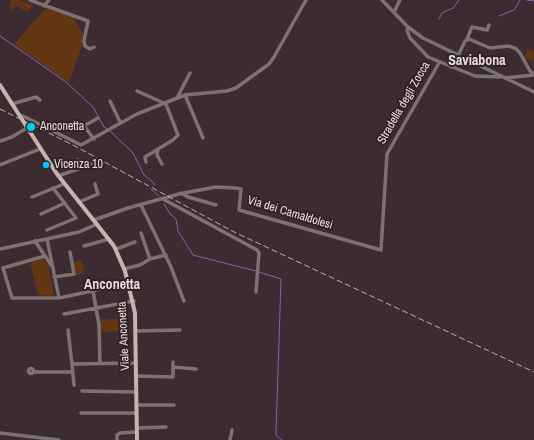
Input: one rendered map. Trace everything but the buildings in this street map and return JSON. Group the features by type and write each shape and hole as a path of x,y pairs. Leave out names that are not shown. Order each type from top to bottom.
{"main road":[{"name":"Viale Anconetta","path":"0,85 58,176 116,249 124,269 134,301 136,331 137,440"}],"street":[{"path":"30,0 88,21 84,41 85,46 90,49 94,47"},
{"path":"44,6 49,0"},
{"path":"20,117 23,116 81,145 94,139 120,122 185,95 227,91 236,88 262,70 274,57 306,0"},
{"path":"382,0 408,27 423,38 457,57 505,77 534,92"},
{"path":"394,12 400,0"},
{"name":"Stradella degli Zocca","path":"451,68 467,39 472,26 487,30 489,25"},
{"name":"Stradella degli Zocca","path":"408,27 407,30 410,38 428,57 451,68 475,76 505,77 534,75"},
{"path":"467,39 490,48 508,46 515,48 523,56 530,71 534,75"},
{"name":"Stradella degli Zocca","path":"341,238 381,250 387,154 439,62"},
{"path":"177,98 190,73"},
{"path":"137,91 166,104 178,135 174,140 145,157 146,162"},
{"path":"185,95 203,138"},
{"path":"12,104 36,97 40,100"},
{"path":"110,101 120,122"},
{"path":"94,139 84,126 98,118"},
{"path":"0,141 12,137 27,128"},
{"path":"0,165 40,149"},
{"path":"158,150 157,154 162,164"},
{"path":"78,160 81,168"},
{"path":"58,176 92,164"},
{"path":"32,197 64,184"},
{"path":"79,202 98,194 95,184"},
{"name":"Via dei Camaldolesi","path":"0,249 79,232 95,222 141,205 181,193 216,187 242,189 239,210 341,238"},
{"path":"47,230 76,218 53,188"},
{"path":"181,193 188,197 216,205"},
{"path":"163,199 257,250 259,253 256,292"},
{"path":"41,214 64,203"},
{"path":"141,205 166,255 184,301"},
{"path":"141,233 150,259"},
{"path":"47,239 58,298"},
{"path":"84,246 109,239"},
{"path":"35,241 52,267"},
{"path":"116,249 134,242"},
{"path":"54,277 74,274 70,252"},
{"path":"124,269 140,265 150,259 166,255"},
{"path":"45,256 3,268 10,295 15,298 58,298 129,283"},
{"path":"92,291 96,308 100,364"},
{"path":"64,314 134,301"},
{"path":"68,330 74,385"},
{"path":"136,331 180,330"},
{"path":"136,376 173,377 173,362"},
{"path":"72,364 136,363"},
{"path":"173,367 196,368"},
{"path":"33,372 72,372"},
{"path":"82,391 136,392"},
{"path":"136,405 174,405"},
{"path":"81,413 136,414"},
{"path":"117,440 117,435 120,433 166,427"},
{"path":"230,440 232,430"},
{"path":"0,433 59,440"}],"shaded area":[{"path":"10,0 19,0 33,5 27,12 17,6 11,10 9,7 11,2"},
{"path":"46,8 73,17 85,37 69,83 14,44"},
{"path":"528,48 534,51 533,62 524,58"},
{"path":"43,259 49,268 54,296 38,295 30,263"},
{"path":"82,260 84,273 75,275 73,262"},
{"path":"125,318 126,331 101,332 100,320"}],"waterway":[{"path":"439,19 442,13 453,8 459,0"},
{"path":"499,16 514,10 520,0"},
{"path":"527,0 534,1"},
{"path":"0,36 66,82 93,107 104,127 107,129"},
{"path":"110,131 133,153 144,175 154,183 154,185"},
{"path":"151,189 159,196"},
{"path":"164,204 171,215 176,219 178,231 193,255 256,271"},
{"path":"259,272 281,279 276,435 282,440"}],"railway":[{"path":"0,109 71,144 234,232 534,372"}],"place":[{"name":"Anconetta","path":"31,127"},
{"name":"Vicenza 10","path":"46,165"}],"district":[{"name":"Saviabona","path":"477,61"},
{"name":"Anconetta","path":"112,285"}]}
